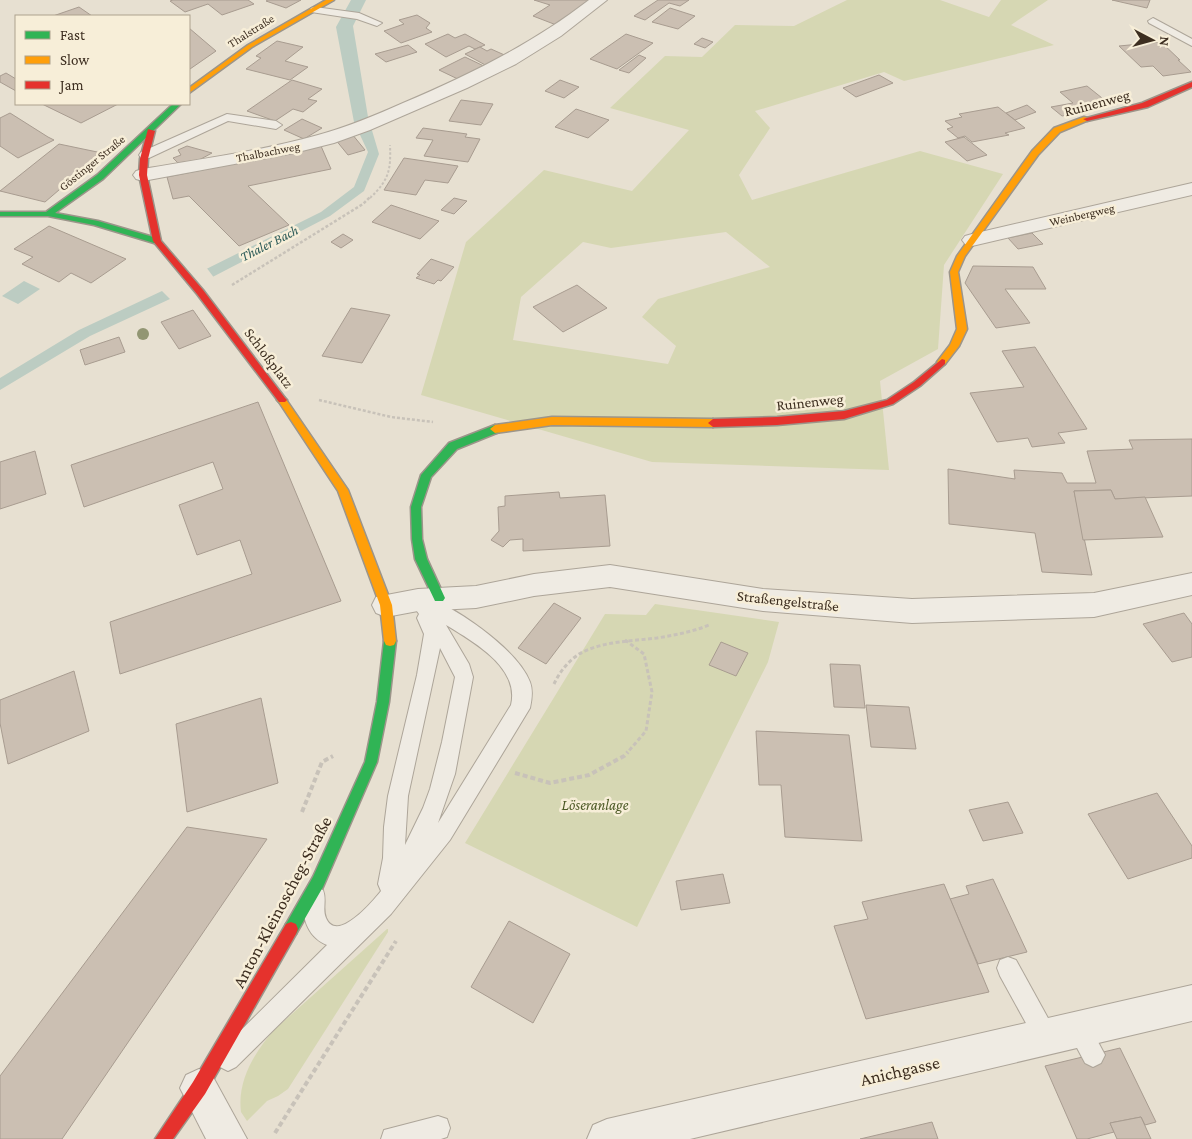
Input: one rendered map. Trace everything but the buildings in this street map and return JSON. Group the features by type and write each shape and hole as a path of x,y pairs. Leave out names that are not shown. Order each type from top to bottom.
{"street":[{"name":"Thalstraße","path":"190,90 250,46 331,0"},
{"name":"Thalbachweg","path":"143,175 316,142 380,119 457,87 513,60 576,20 599,0"},
{"name":"Ruinenweg","path":"428,599 417,539 416,507 426,475 453,446 488,430 552,421 709,424 777,421 844,416 890,402 918,384 941,363 954,346 962,329 954,272 961,256 1035,153 1057,130 1074,122 1144,105 1192,84"},
{"path":"151,131 176,105"},
{"name":"Schloßplatz","path":"151,131 143,175 157,241 200,292 277,393 343,490 386,604"},
{"name":"Göstinger Straße","path":"48,214 63,205 129,152 151,131"},
{"name":"Weinbergweg","path":"972,240 1192,189"},
{"path":"0,214 48,214 95,223 157,241"},
{"name":"Straßengelstraße","path":"386,604 428,599 476,597 534,585 610,576 733,595 826,606 912,611 1094,605 1192,584"},
{"name":"Anton-Kleinoscheg-Straße","path":"163,1139 199,1088 318,882 371,762 383,702 390,646 386,604"},
{"name":"Anichgasse","path":"607,1139 1073,1040 1192,1002"},
{"path":"199,1088 227,1139"}],"lane":[{"path":"315,10 359,16 377,23"},
{"path":"1153,21 1192,43"},
{"path":"145,156 227,117 276,125"},
{"path":"383,906 394,858 394,827 398,796 426,675 433,634 428,599"},
{"path":"383,906 421,835 435,804 445,770 464,678 462,670 437,626 428,599"},
{"path":"199,1088 383,906 443,833 460,809 510,726 523,699 520,679 506,659 428,599"},
{"path":"318,882 312,910 318,928 328,936 346,936 367,923"},
{"path":"1008,968 1073,1040"},
{"path":"393,1139 438,1128"}],"path":[{"path":"229,287 364,204 379,189 391,168 380,119"},
{"path":"331,403 391,417 488,430"},
{"path":"554,684 560,670 584,651 625,640 655,638 691,632 720,621 730,608 733,595"},
{"path":"513,772 550,783 589,775 624,756 646,731 652,692 644,654 625,640"},
{"path":"302,812 322,762 339,753"},
{"path":"275,1133 398,938"}],"green space":[{"path":"847,0 940,0 989,17 1001,0 1048,0 1011,25 1054,45 904,81 884,72 755,111 770,128 739,175 752,200 920,151 1003,174 944,265 938,349 880,381 889,470 652,462 421,395 466,242 544,170 632,191 689,130 610,108 665,56 702,57 735,25 794,26","holes":["726,232 770,267 658,299 642,317 676,346 668,364 513,340 521,297 583,242 611,248"]},
{"name":"Löseranlage","path":"655,604 779,622 768,662 637,927 465,843 605,614 646,615"},
{"path":"387,929 388,932 288,1089 267,1101 247,1121 241,1112 242,1089 248,1068 260,1048 274,1030"}],"water":[{"name":"Thaler Bach","path":"351,0 366,0 353,26 368,117 379,154 364,191 330,216 170,299 90,336 0,390 0,378 79,330 321,212 354,187 368,152 354,122 336,27"},
{"path":"24,281 40,289 18,304 2,296"}],"pier":[{"path":"206,267 215,279 172,301 160,289"}],"traffic: fast":[{"path":"48,214 100,177 176,105"},
{"path":"0,214 48,214 95,223 157,241"},
{"path":"439,598 421,559 417,539 416,507 426,475 453,446 495,429"},
{"path":"291,929 318,882 371,762 383,702 390,641"}],"traffic: slow":[{"path":"190,90 250,46 331,0"},
{"path":"942,362 954,346 962,329 954,272 961,256 1035,153 1057,130 1087,119"},
{"path":"282,400 343,490 386,605 390,641"},
{"path":"495,429 552,421 713,423"}],"traffic: jam":[{"path":"1087,119 1145,105 1192,84"},
{"path":"151,131 144,159 143,175 157,241 200,292 282,400"},
{"path":"713,423 777,421 844,415 890,402 917,384 942,362"},
{"path":"163,1139 199,1088 291,929"}]}
